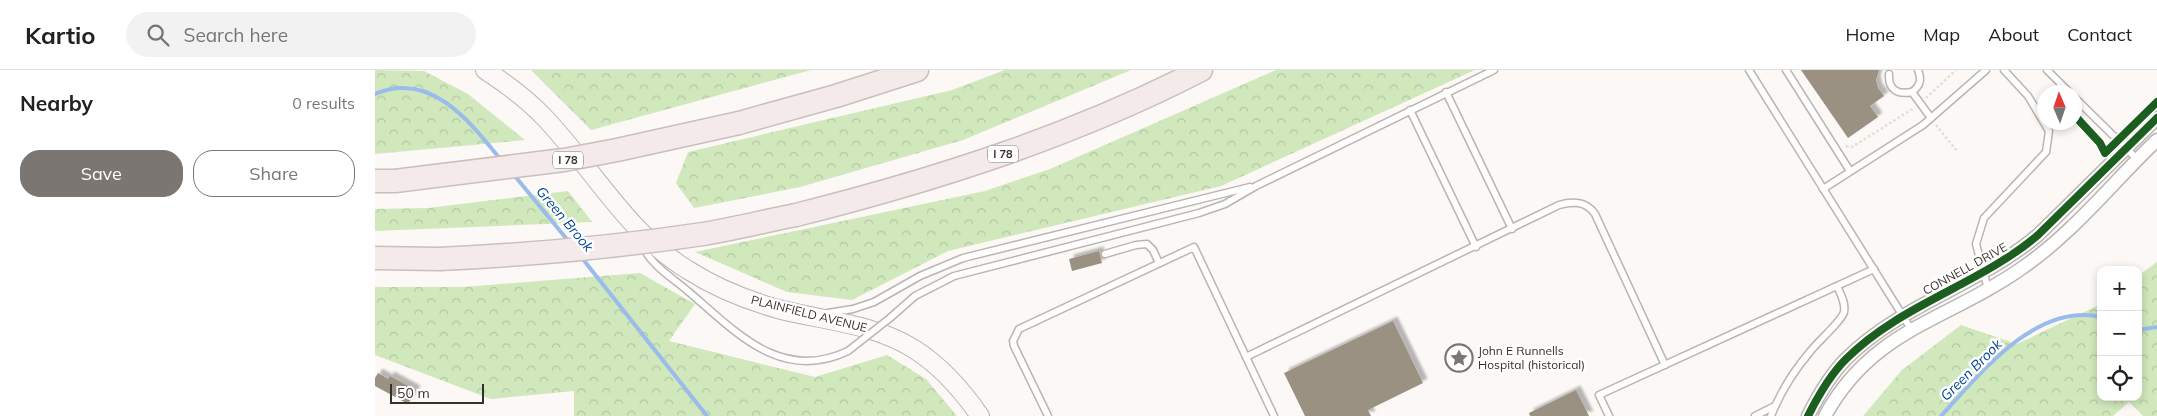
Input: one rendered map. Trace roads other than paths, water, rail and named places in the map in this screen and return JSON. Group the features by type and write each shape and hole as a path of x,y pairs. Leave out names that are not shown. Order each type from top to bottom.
{"highway":[{"name":"I 78","path":"385,181 563,160 617,150 739,123 836,96 917,70"},
{"name":"I 78","path":"375,258 439,259 506,256 634,243 704,234 796,215 943,175 1027,145 1133,102 1201,70"}],"main road":[{"name":"PLAINFIELD AVENUE","path":"485,70 512,89 543,116 635,227 656,248 686,269 714,286 771,307 873,330 914,348 959,388 980,416"}],"street":[{"name":"CONNELL DRIVE","path":"1807,416 1824,386 1845,360 1869,338 1903,315 1983,274 2018,252 2157,118"},
{"path":"1825,416 1846,384 1868,360 1911,329 1988,289 2023,268 2060,236 2157,140"},
{"path":"2048,225 2060,236"}],"lane":[{"path":"635,227 647,255 743,338 756,347 780,358 795,360 826,359 848,351 915,296 954,276 1211,210 1256,186 1494,70"},
{"path":"1749,70 1911,329"},
{"path":"1786,70 1850,172"},
{"path":"1889,74 1888,81 1896,92 1902,94 1912,92 1919,86 1921,80 1918,70"},
{"path":"1823,189 1931,118 1986,70"},
{"path":"1988,289 1976,244 1984,218 2046,152 2049,131 2028,96 2004,70"},
{"path":"2047,70 2062,85"},
{"path":"1447,92 1512,228"},
{"path":"1912,92 1931,118"},
{"path":"2082,105 2137,159"},
{"path":"1411,110 1476,247"},
{"path":"815,316 853,309 874,302 920,276 963,258 1256,186"},
{"path":"1247,357 1566,203 1580,203 1591,208 1665,365"},
{"path":"1105,254 1136,244 1147,244 1153,250 1159,263"},
{"path":"1048,416 1014,346 1013,341 1019,329 1193,247 1274,416"},
{"path":"1609,416 1599,395 1874,269"},
{"path":"1771,416 1795,370 1820,339 1841,319 1844,305 1837,286"},
{"path":"1755,416 1775,406"}],"waterway":[{"name":"Green Brook","path":"375,94 395,88 414,89 431,94 462,116 501,160"},
{"name":"Green Brook","path":"514,175 570,243"},
{"name":"Green Brook","path":"582,258 707,416"},
{"name":"Green Brook","path":"1941,416 1992,362 2011,345 2032,331 2054,320 2077,315 2097,317"},
{"name":"Green Brook","path":"2142,329 2157,327"}],"place":[{"name":"John E Runnells Hospital (historical)","path":"1459,358"}]}
